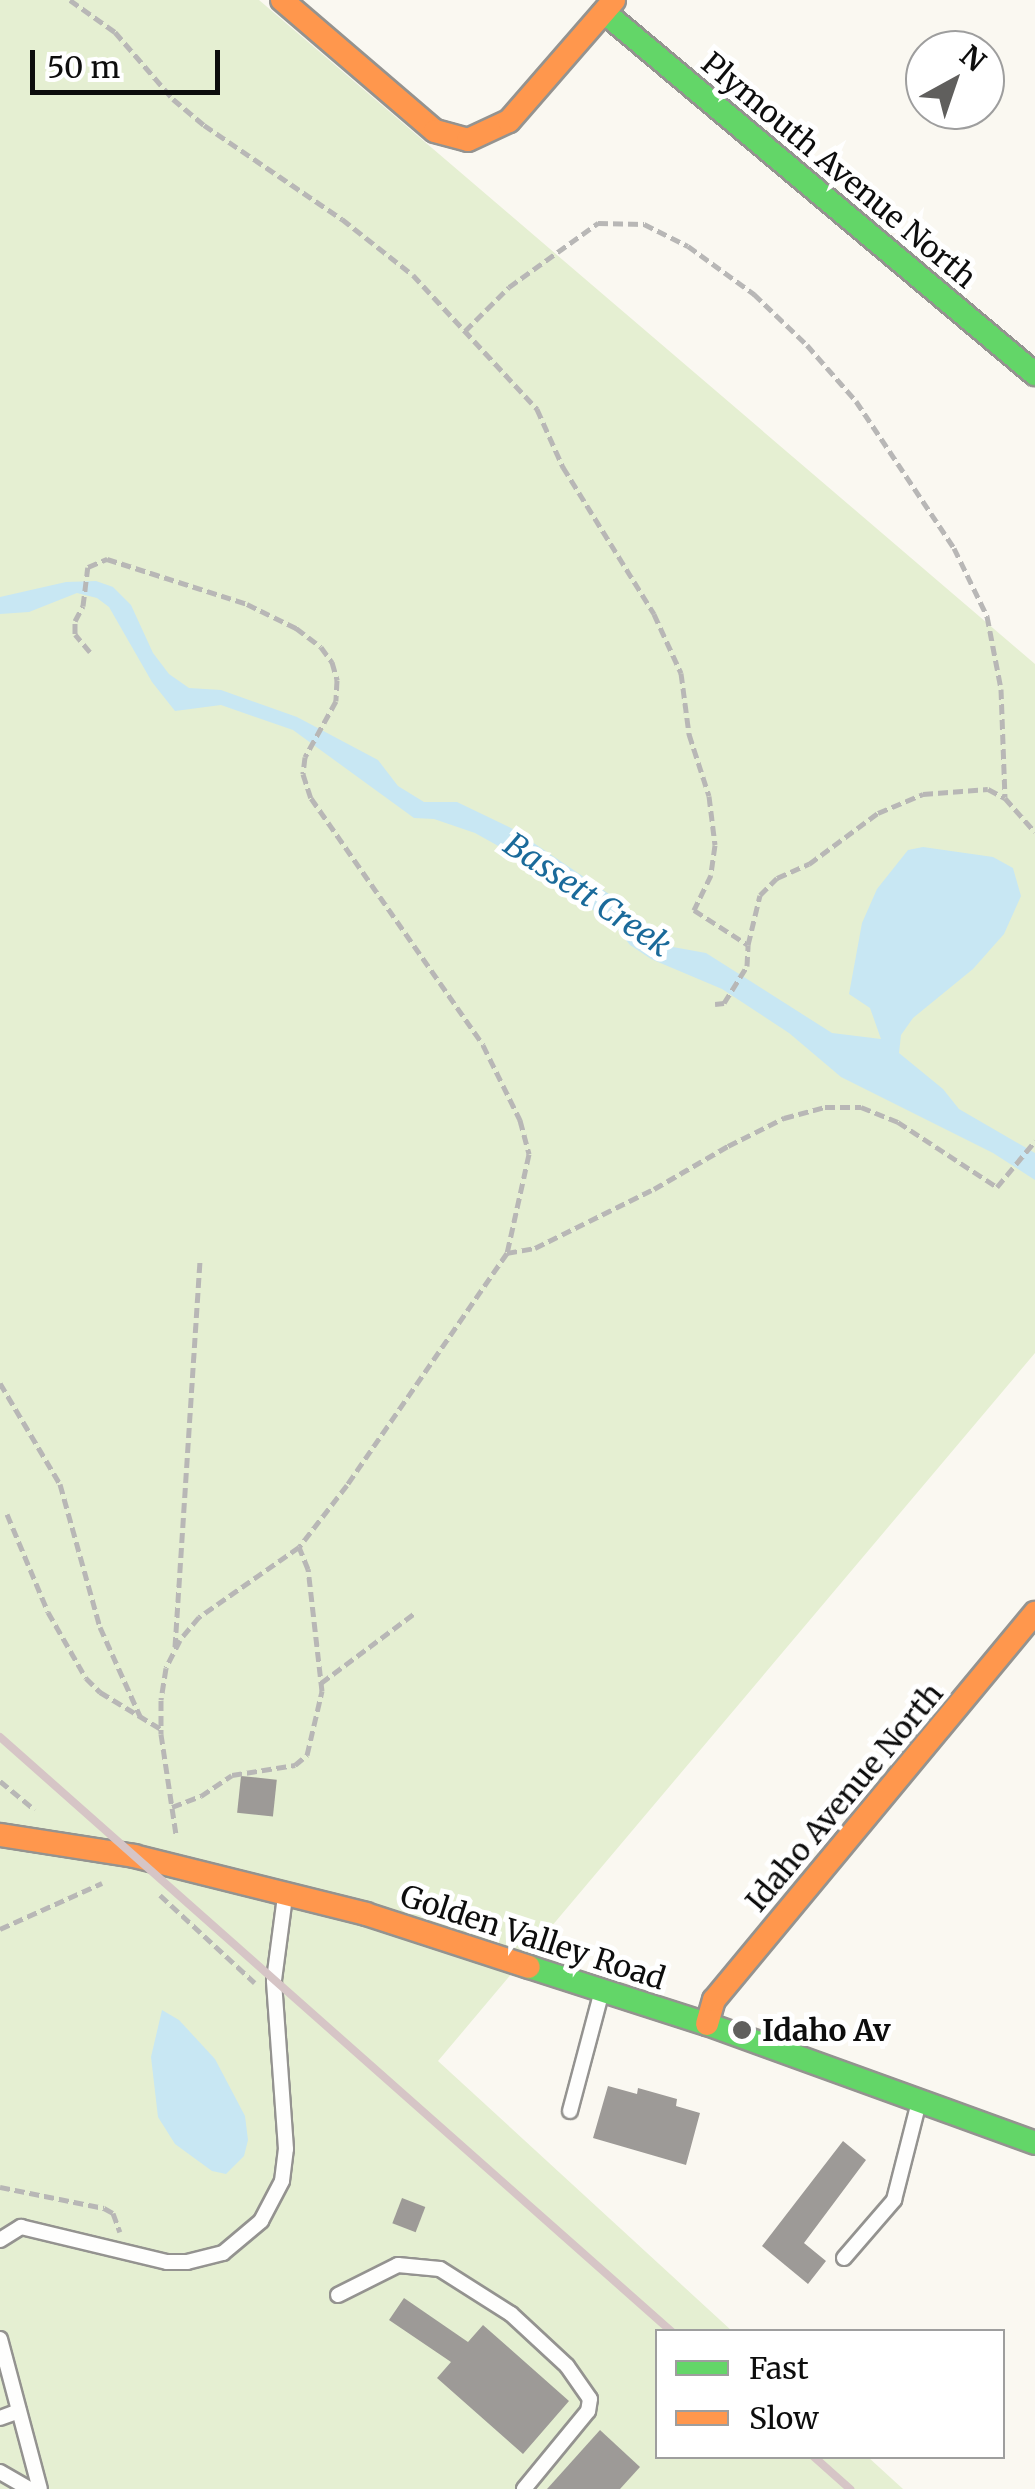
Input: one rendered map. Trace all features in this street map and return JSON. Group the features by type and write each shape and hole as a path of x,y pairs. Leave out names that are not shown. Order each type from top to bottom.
{"street":[{"path":"282,0 436,131 468,140 509,121 609,6"},
{"name":"Plymouth Avenue North","path":"609,6 1035,374"},
{"name":"Idaho Avenue North","path":"707,2024 714,2000 1035,1613"},
{"name":"Golden Valley Road","path":"0,1835 134,1856 286,1891 707,2024 1035,2143"}],"lane":[{"path":"0,2240 21,2228 167,2262 187,2262 223,2253 261,2222 282,2181 286,2149 275,2002 286,1891"},
{"path":"570,2112 602,1992"},
{"path":"844,2258 894,2200 918,2102"},
{"path":"338,2295 398,2265 440,2269 510,2314 566,2366 590,2399 588,2411 524,2489"},
{"path":"0,2339 40,2489"},
{"path":"0,2418 19,2411"},
{"path":"0,2472 29,2489"}],"path":[{"path":"70,0 115,32 173,98 204,125 342,218 413,275 538,409 563,466 668,643 680,673 689,734 708,796 716,845 711,875 694,910 748,945"},
{"path":"465,331 508,287 598,223 644,224 688,246 754,294 807,344 856,402 954,548 987,616 1001,689 1006,798"},
{"path":"90,652 76,634 75,621 82,606 85,574 93,562 125,561 180,585 247,604 296,628 332,662 338,680 336,701 305,757 303,774 311,798 482,1045 520,1120 529,1154 507,1253 347,1485 299,1546 199,1617 175,1650 166,1668 161,1729 177,1837"},
{"path":"715,1004 724,1003 747,966 760,895 777,878 809,864 878,814 923,794 988,789 1006,798 1035,832"},
{"path":"507,1253 535,1248 784,1118 826,1107 862,1108 898,1122 997,1187 1033,1143"},
{"path":"175,1650 200,1260"},
{"path":"0,1383 60,1484 100,1627 140,1716"},
{"path":"7,1514 48,1612 86,1678 100,1692 161,1729"},
{"path":"172,1807 201,1796 232,1775 296,1765 307,1755 316,1728 321,1683 308,1569 299,1546"},
{"path":"321,1683 415,1613"},
{"path":"0,1929 102,1883 119,1885"},
{"path":"154,1889 275,2002"},
{"path":"0,2186 113,2213 119,2222 117,2248"}],"green space":[{"path":"0,0 259,0 1035,664 1035,1353 438,2061 730,2329 655,2329 655,2459 870,2459 903,2489 0,2489"}],"water":[{"name":"Bassett Creek","path":"96,581 113,587 131,605 153,653 169,674 189,688 221,690 297,717 378,760 398,786 424,802 457,802 513,829 609,894 673,947 706,953 832,1033 881,1039 870,1008 849,994 862,923 877,889 908,850 923,847 993,857 1013,868 1021,896 1004,934 973,969 913,1018 901,1035 899,1053 943,1089 959,1109 1035,1153 1035,1180 993,1153 841,1077 789,1033 722,989 651,959 630,945 614,925 520,858 475,833 434,819 414,818 293,730 221,705 175,711 152,682 109,607 97,598 77,593 29,612 0,614 0,597 66,582"},
{"path":"162,2010 179,2020 215,2059 245,2116 248,2140 244,2156 226,2174 212,2171 175,2144 158,2117 151,2057"}],"building":[{"path":"241,1776 277,1780 273,1817 237,1813"},
{"path":"608,2086 637,2094 638,2088 677,2099 676,2106 700,2113 686,2165 593,2138"},
{"path":"843,2141 866,2160 804,2243 826,2261 808,2284 762,2246"},
{"path":"402,2198 425,2207 416,2232 392,2223"},
{"path":"404,2298 468,2342 483,2325 569,2401 523,2454 437,2378 451,2362 389,2320"},
{"path":"600,2430 640,2467 620,2489 547,2489"}],"railway":[{"path":"0,1737 669,2329"},
{"path":"816,2459 850,2489"}],"traffic: fast":[{"path":"604,12 1035,374"},
{"path":"529,1967 707,2024 1035,2143"}],"traffic: slow":[{"path":"282,0 435,131 468,140 509,121 614,0"},
{"path":"707,2024 714,2000 1035,1613"},
{"path":"0,1835 134,1856 366,1914 529,1967"}],"place":[{"name":"Idaho Av","path":"742,2030"}]}
